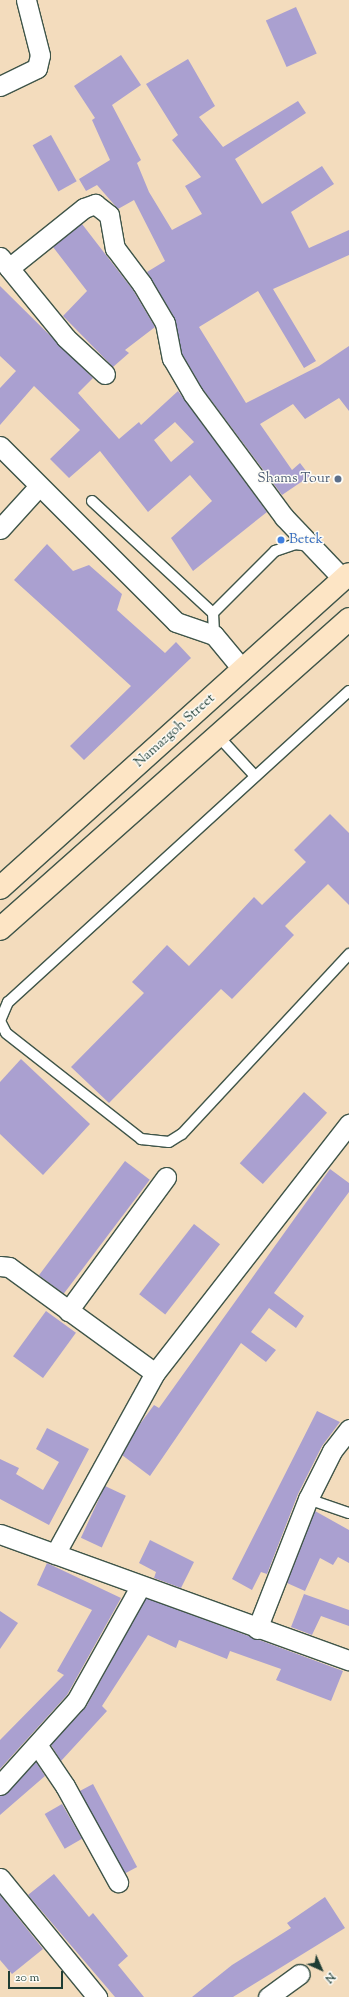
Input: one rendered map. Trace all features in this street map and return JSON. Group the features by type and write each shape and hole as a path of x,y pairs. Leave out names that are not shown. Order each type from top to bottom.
{"main road":[{"name":"Namazgoh Street","path":"0,888 346,577"},
{"path":"0,928 349,619"}],"street":[{"path":"0,86 36,68 40,55 26,0"},
{"path":"105,374 66,338 5,262 84,208 95,204 109,215 115,248 142,284 165,323 172,358 193,394 284,517 312,546 346,577"},
{"path":"0,446 176,622 214,635 243,670"},
{"path":"0,529 39,486"},
{"path":"55,1554 155,1373 349,1124"},
{"path":"68,1311 166,1177"},
{"path":"0,1266 9,1267 155,1373"},
{"path":"257,1629 308,1499 332,1451 349,1429"},
{"path":"0,1534 140,1587 349,1660"},
{"path":"0,1785 38,1746 76,1701 140,1587"},
{"path":"38,1746 65,1786 118,1882"},
{"path":"0,1878 97,1997"},
{"path":"268,1997 300,1974"}],"lane":[{"path":"92,501 213,613 214,635"},
{"path":"213,613 275,551 295,544 312,546"},
{"path":"349,691 254,776 8,1002 0,1021 6,1033 142,1139 169,1142 182,1134 349,954"},
{"path":"218,736 254,776"},
{"path":"308,1499 349,1513"}],"building":[{"path":"296,7 317,54 287,67 266,20"},
{"path":"121,55 141,85 112,105 141,160 137,163 149,192 172,230 202,214 185,186 201,177 172,140 178,135 146,84 188,59 215,106 199,117 223,147 298,101 306,113 235,159 262,204 322,166 334,184 291,212 309,248 349,230 349,255 273,289 316,361 304,368 258,291 199,327 246,403 319,366 349,346 349,411 339,398 305,419 293,404 260,424 292,470 300,463 310,476 282,495 202,388 182,354 174,317 147,272 165,261 134,200 118,209 97,185 86,191 79,179 110,160 92,120 95,118 74,86"},
{"path":"51,135 77,181 58,192 33,145"},
{"path":"82,224 133,290 155,327 125,350 129,353 113,367 63,316 87,291 53,247"},
{"path":"0,286 93,378 78,393 119,439 139,422 141,425 178,391 267,512 193,571 171,538 212,501 190,475 148,512 100,451 69,478 50,459 80,430 34,386 0,425 0,388 16,371 0,356","holes":["175,422 194,442 171,462 154,440"]},
{"path":"47,544 73,571 89,565 122,594 117,610 165,653 176,642 191,658 84,760 70,746 131,686 14,580"},
{"path":"330,814 349,833 349,905 328,884 285,926 294,935 232,999 221,989 109,1103 71,1067 144,993 132,982 167,945 189,966 254,897 262,905 306,862 294,850"},
{"path":"21,1059 90,1124 43,1175 0,1134 0,1082"},
{"path":"304,1092 327,1113 263,1184 240,1163"},
{"path":"125,1161 150,1180 64,1294 39,1275"},
{"path":"330,1169 349,1183 349,1192 274,1293 304,1316 296,1328 269,1308 251,1332 276,1350 266,1362 241,1343 150,1476 122,1455 137,1428 154,1405 159,1408"},
{"path":"194,1224 220,1244 165,1314 139,1294"},
{"path":"46,1311 76,1333 43,1378 13,1356"},
{"path":"317,1411 340,1422 322,1446 298,1494 267,1574 261,1572 252,1590 232,1579"},
{"path":"47,1428 89,1449 49,1525 0,1499 0,1459 19,1468 16,1474 43,1490 59,1462 36,1449"},
{"path":"105,1486 126,1496 102,1547 81,1538"},
{"path":"315,1511 349,1530 349,1563 338,1557 333,1565 320,1558 305,1591 287,1583"},
{"path":"150,1540 194,1562 181,1588 154,1578 156,1572 139,1563"},
{"path":"47,1563 121,1598 67,1695 0,1769 0,1740 64,1675 57,1671 92,1610 37,1585"},
{"path":"304,1594 349,1610 349,1626 321,1616 312,1635 291,1627"},
{"path":"146,1598 343,1671 331,1701 276,1680 281,1669 230,1651 227,1659 179,1640 176,1648 148,1635 102,1706 107,1711 61,1761 51,1745 86,1707"},
{"path":"0,1611 18,1623 0,1649"},
{"path":"36,1762 45,1776 0,1815 0,1796 8,1792"},
{"path":"93,1784 137,1867 124,1874 80,1791"},
{"path":"62,1804 82,1839 65,1849 45,1814"},
{"path":"54,1874 89,1917 93,1913 128,1956 118,1965 144,1997 115,1997 28,1895"},
{"path":"0,1895 43,1949 12,1974 0,1960"},
{"path":"325,1897 345,1928 233,1997 192,1997 232,1965 291,1928 287,1923"}],"place":[{"name":"Shams Tour","path":"338,479"},
{"name":"Betek","path":"281,540"}]}
